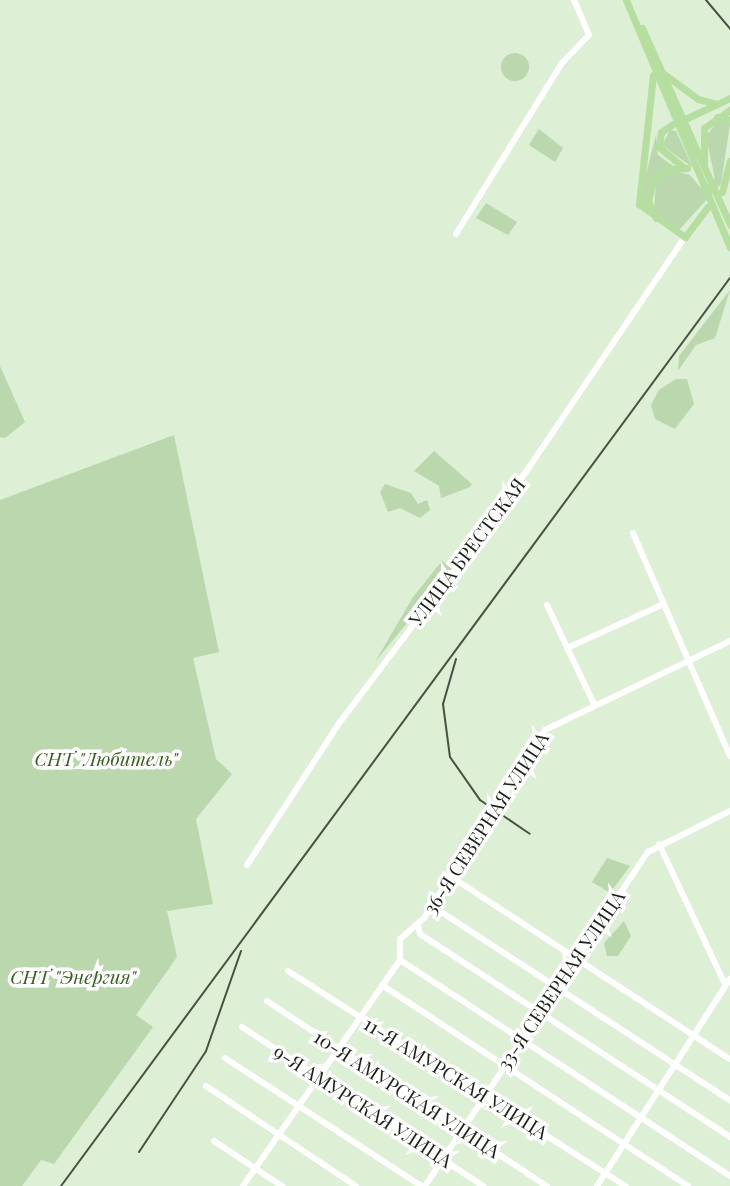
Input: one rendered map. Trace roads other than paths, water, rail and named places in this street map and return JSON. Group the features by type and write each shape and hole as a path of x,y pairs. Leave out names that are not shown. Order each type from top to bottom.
{"main road":[{"path":"626,0 700,175 730,225"},
{"path":"657,71 698,99 717,104"},
{"path":"657,71 638,200 661,223 685,237 708,207"},
{"path":"685,119 730,98"},
{"path":"730,110 716,117 703,133 704,167 708,185 730,247"},
{"path":"716,117 730,120"},
{"path":"647,145 671,125 660,135 660,150 700,175"},
{"path":"683,131 704,167"},
{"path":"722,192 730,161"},
{"path":"661,223 650,208 650,186 663,171 687,169"}],"street":[{"path":"456,233 562,63 589,36 574,0"},
{"name":"УЛИЦА БРЕСТСКАЯ","path":"247,865 340,722 504,506 685,237"},
{"path":"633,533 686,661 730,756"},
{"path":"547,605 594,704"},
{"path":"567,648 662,605"},
{"name":"36-Я СЕВЕРНАЯ УЛИЦА","path":"243,1186 400,960 400,939 418,925 432,906 545,730 594,704 730,641"},
{"name":"33-Я СЕВЕРНАЯ УЛИЦА","path":"423,1186 575,958 659,844 730,811"},
{"path":"597,1186 696,1037 727,981 659,844"},
{"path":"450,876 730,1059"},
{"path":"432,906 730,1100"},
{"path":"418,925 420,934 730,1137"},
{"path":"400,960 730,1176"},
{"name":"11-Я АМУРСКАЯ УЛИЦА","path":"288,971 625,1186"},
{"path":"382,985 688,1186"},
{"name":"10-Я АМУРСКАЯ УЛИЦА","path":"267,1001 547,1186"},
{"name":"9-Я АМУРСКАЯ УЛИЦА","path":"242,1027 483,1186"},
{"path":"225,1058 423,1186"},
{"path":"206,1086 356,1186"},
{"path":"214,1141 282,1186"}],"railway":[{"path":"706,0 730,29"},
{"path":"61,1186 730,278"},
{"path":"456,659 443,704 450,757 480,800 530,834"},
{"path":"139,1152 206,1051 241,951"}],"park label":[{"name":"СНТ \"Любитель\"","path":"106,759"},
{"name":"СНТ \"Энергия\"","path":"73,977"}]}
